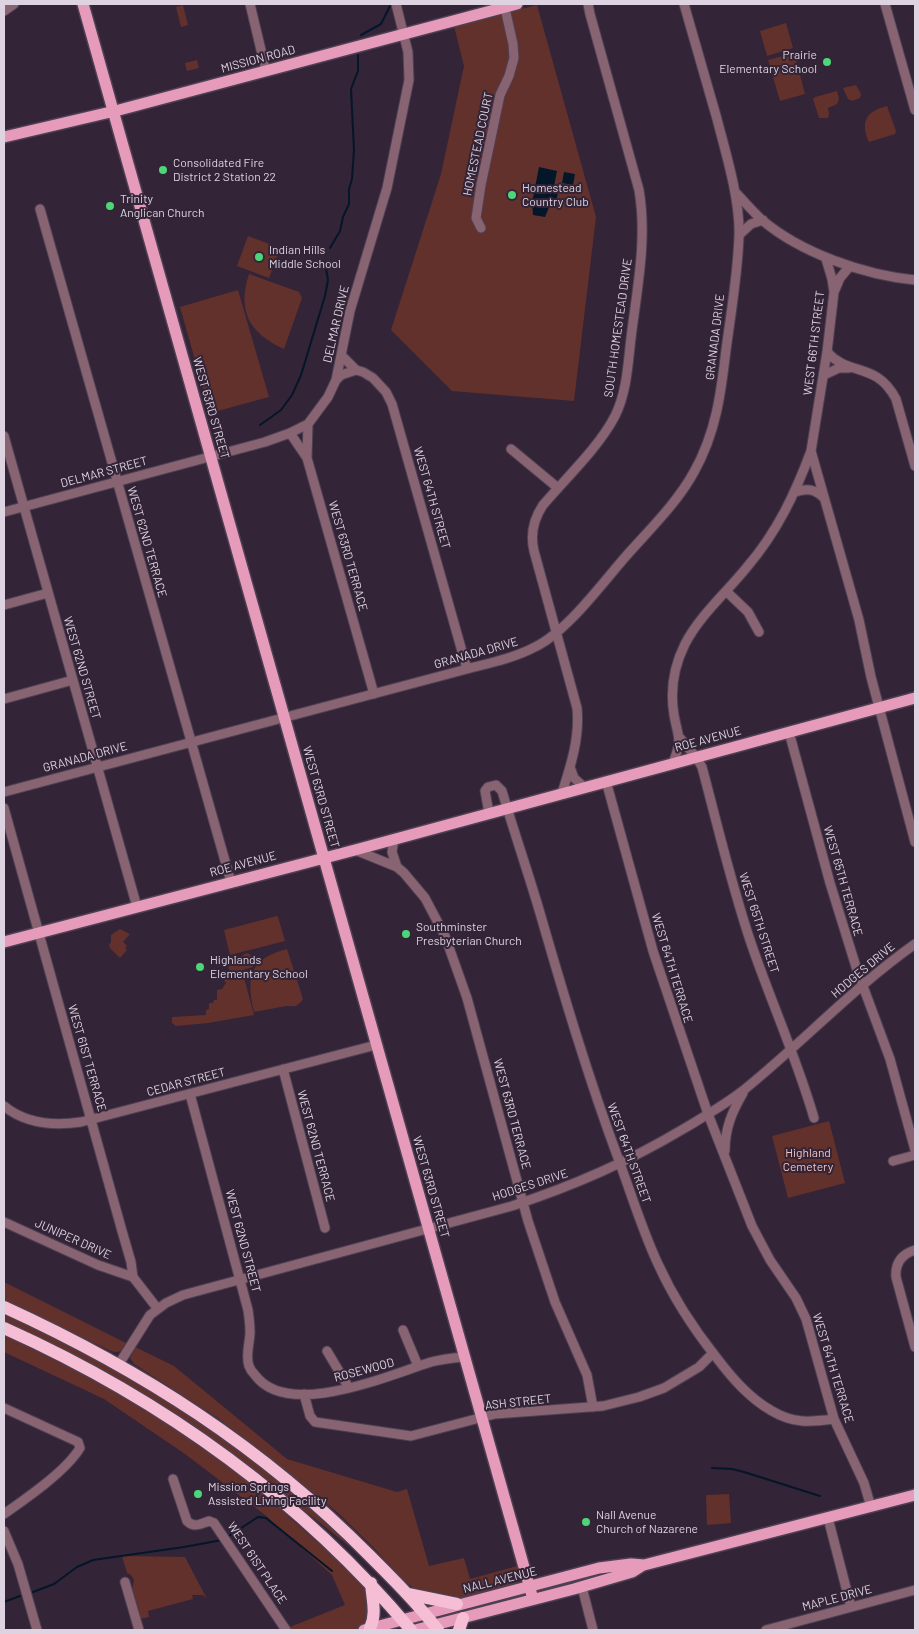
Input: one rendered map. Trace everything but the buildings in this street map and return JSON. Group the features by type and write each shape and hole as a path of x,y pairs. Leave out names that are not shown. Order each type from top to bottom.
{"highway":[{"path":"4,1307 119,1364 218,1427 275,1470 324,1512 408,1594 436,1628"},
{"path":"4,1328 109,1380 208,1443 277,1496 345,1557 413,1630"},
{"path":"367,1629 374,1620 371,1583"},
{"path":"408,1594 457,1604"}],"main road":[{"name":"WEST 63RD STREET","path":"83,4 533,1599"},
{"name":"MISSION ROAD","path":"4,137 113,112 517,4"},
{"name":"ROE AVENUE","path":"4,942 356,850 915,698"},
{"name":"NALL AVENUE","path":"413,1630 461,1624 533,1599 632,1572 644,1565 915,1495"},
{"name":"NALL AVENUE","path":"367,1629 599,1568 631,1564 644,1565"}],"street":[{"path":"4,11 14,4"},
{"path":"250,4 266,71"},
{"path":"396,4 403,34"},
{"name":"SOUTH HOMESTEAD DRIVE","path":"583,4 590,14"},
{"name":"SOUTH HOMESTEAD DRIVE","path":"562,793 577,738 579,722 577,708 534,552 532,536 537,514 608,428 620,405 626,380 643,238 642,204 639,190 588,4"},
{"path":"684,4 727,156 734,192 763,220 789,238 826,258 874,272 915,280"},
{"path":"885,4 915,110"},
{"name":"HOMESTEAD COURT","path":"481,228 476,218 481,185 500,95 509,76 514,58 513,44 504,6"},
{"name":"DELMAR DRIVE","path":"210,457 290,433 308,424 328,398 336,380 357,286 387,188 405,102 410,66 403,34"},
{"name":"GRANADA DRIVE","path":"4,792 518,655 540,644 556,632 568,622 673,502 694,473 712,434 719,408 736,275 739,235 734,192"},
{"name":"WEST 62ND TERRACE","path":"40,209 231,882"},
{"path":"739,235 750,224 763,220"},
{"name":"WEST 66TH STREET","path":"826,258 834,292 824,375 811,451 859,620 879,708 915,842"},
{"path":"834,292 840,278 850,266"},
{"path":"827,352 841,363 866,371 885,382 896,399 915,466"},
{"name":"WEST 64TH STREET","path":"341,355 356,370 373,378 386,392 392,404 467,669"},
{"path":"824,375 839,368 851,367"},
{"path":"336,380 342,375 356,370"},
{"name":"WEST 63RD TERRACE","path":"308,424 307,458 374,694"},
{"path":"290,433 307,458"},
{"name":"WEST 62ND STREET","path":"4,436 137,907"},
{"path":"511,449 558,488"},
{"name":"WEST 65TH STREET","path":"811,451 795,492 776,529 761,551 694,630 684,645 677,665 672,696 674,715 680,738 702,767 752,945 792,1049 814,1118"},
{"name":"DELMAR STREET","path":"4,512 210,457"},
{"path":"795,492 810,489 818,492 824,498"},
{"path":"726,592 748,612 759,632"},
{"path":"4,605 48,593"},
{"path":"4,699 73,680"},
{"name":"WEST 65TH TERRACE","path":"789,732 830,883 863,985 890,1059 915,1150"},
{"name":"WEST 65TH STREET","path":"673,763 680,738"},
{"path":"570,767 574,778 584,787"},
{"name":"WEST 64TH TERRACE","path":"606,781 653,951 708,1114 752,1226 770,1260 796,1298 806,1319 834,1419 864,1483 871,1507"},
{"path":"489,813 484,794 486,788 491,786 499,786 507,808"},
{"name":"WEST 61ST TERRACE","path":"4,808 92,1119 131,1262 132,1277"},
{"name":"WEST 64TH STREET","path":"507,808 572,1023 646,1236 665,1279 694,1328 739,1385 756,1401 773,1412 789,1419 809,1422 834,1419"},
{"path":"394,839 392,852 397,867"},
{"name":"WEST 63RD TERRACE","path":"356,850 397,867 425,898 445,936 469,1007 522,1202 544,1273 587,1375 593,1407"},
{"name":"HODGES DRIVE","path":"119,1364 144,1322 157,1308 183,1295 522,1202 558,1191 620,1164 708,1114 744,1090 863,985 915,944"},
{"name":"CEDAR STREET","path":"4,1106 21,1116 40,1122 67,1124 376,1045"},
{"name":"WEST 62ND TERRACE","path":"283,1069 325,1228"},
{"name":"WEST 64TH TERRACE","path":"725,1159 725,1135 736,1105 744,1090"},
{"name":"WEST 62ND STREET","path":"190,1094 250,1323 247,1356 249,1367 258,1380 269,1388"},
{"path":"893,1160 915,1155"},
{"name":"JUNIPER DRIVE","path":"4,1222 98,1265 132,1277"},
{"path":"915,1250 906,1253 898,1262 896,1269 896,1276 915,1347"},
{"path":"132,1277 157,1308"},
{"path":"403,1330 418,1366"},
{"path":"326,1351 349,1388"},
{"name":"ASH STREET","path":"304,1394 310,1416 315,1422 411,1436 495,1414 593,1407 640,1398 664,1388 699,1367 713,1353"},
{"name":"ROSEWOOD","path":"269,1388 285,1394 304,1394 349,1388 418,1366 464,1357"},
{"path":"4,1408 78,1442 80,1448 74,1458 4,1514"},
{"name":"WEST 61ST PLACE","path":"173,1479 187,1521 190,1524 197,1525 209,1521 214,1523 286,1630"},
{"path":"828,1518 851,1607"},
{"path":"4,1531 18,1564 37,1630"},
{"path":"125,1582 139,1630"},
{"path":"582,1587 593,1630"},
{"name":"MAPLE DRIVE","path":"766,1630 915,1590"}],"green space":[{"path":"183,5 188,25 181,27 176,7"},
{"name":"Homestead Country Club","path":"537,5 596,217 574,401 452,391 391,330 441,174 464,66 454,26"},
{"path":"786,23 793,48 767,56 760,31"},
{"path":"794,53 805,94 780,101 768,60"},
{"path":"197,60 199,68 187,71 185,63"},
{"path":"856,85 861,94 860,98 852,101 848,99 843,88"},
{"path":"837,91 839,99 837,104 828,108 828,118 819,118 813,99"},
{"path":"887,106 896,131 895,134 869,142 865,129 867,118 874,111"},
{"path":"248,236 280,248 269,278 237,266"},
{"path":"249,274 299,292 302,298 284,349 262,336 249,319 244,299"},
{"path":"238,290 269,397 210,413 180,307"},
{"path":"277,916 285,941 230,955 224,930"},
{"path":"120,929 130,934 123,942 127,946 125,948 127,950 120,958 110,948 109,944 111,943 111,935"},
{"path":"287,949 303,999 296,1006 254,1012 250,989 253,971 265,958"},
{"path":"246,953 250,954 253,967 242,970 254,1015 208,1023 176,1026 172,1023 172,1017 206,1015 209,1003 217,1000 217,990 222,989 226,983 221,976 224,972 229,972 228,957 242,956"},
{"name":"Highland Cemetery","path":"829,1121 845,1183 788,1198 772,1136"},
{"path":"4,1282 126,1343 120,1351 111,1351 4,1301"},
{"path":"4,1314 84,1351 180,1407 277,1478 351,1544 349,1546 232,1453 174,1414 4,1323"},
{"path":"4,1335 99,1382 149,1412 196,1442 252,1484 363,1585 370,1616 363,1628 355,1630 291,1630 290,1627 345,1605 332,1575 265,1515 185,1454 104,1399 4,1352"},
{"path":"135,1347 174,1366 287,1459 397,1492 407,1489 429,1566 464,1558 470,1579 517,1566 520,1579 516,1585 453,1599 415,1589 404,1581 337,1512 274,1461 218,1418 134,1364 130,1358"},
{"path":"729,1494 731,1523 707,1525 706,1495"},
{"path":"122,1556 185,1557 207,1599 203,1595 192,1595 193,1599 148,1611 149,1617 139,1619 132,1591 134,1580 127,1573"}],"water":[{"path":"539,167 557,171 553,191 558,193 555,206 550,205 545,217 533,215 532,203"},
{"path":"564,172 575,174 573,185 562,183"}],"waterway":[{"path":"361,35 381,24 391,4"},
{"path":"330,248 340,231 343,217 349,204 354,150 351,89 358,71 358,55"},
{"path":"260,425 281,410 292,395 301,375 325,296 328,280 325,263"},
{"path":"712,1468 744,1472 820,1496"},
{"path":"226,1538 258,1517 266,1518 332,1571"},
{"path":"33,1592 54,1584 77,1567 93,1560 222,1540"},
{"path":"4,1602 20,1596"}],"place":[{"name":"Prairie Elementary School","path":"827,62"},
{"name":"Consolidated Fire District 2 Station 22","path":"163,170"},
{"name":"Homestead Country Club","path":"512,195"},
{"name":"Trinity Anglican Church","path":"110,206"},
{"name":"Indian Hills Middle School","path":"259,257"},
{"name":"Southminster Presbyterian Church","path":"406,934"},
{"name":"Highlands Elementary School","path":"200,967"},
{"name":"Mission Springs Assisted Living Facility","path":"198,1494"},
{"name":"Nall Avenue Church of Nazarene","path":"586,1522"}]}
